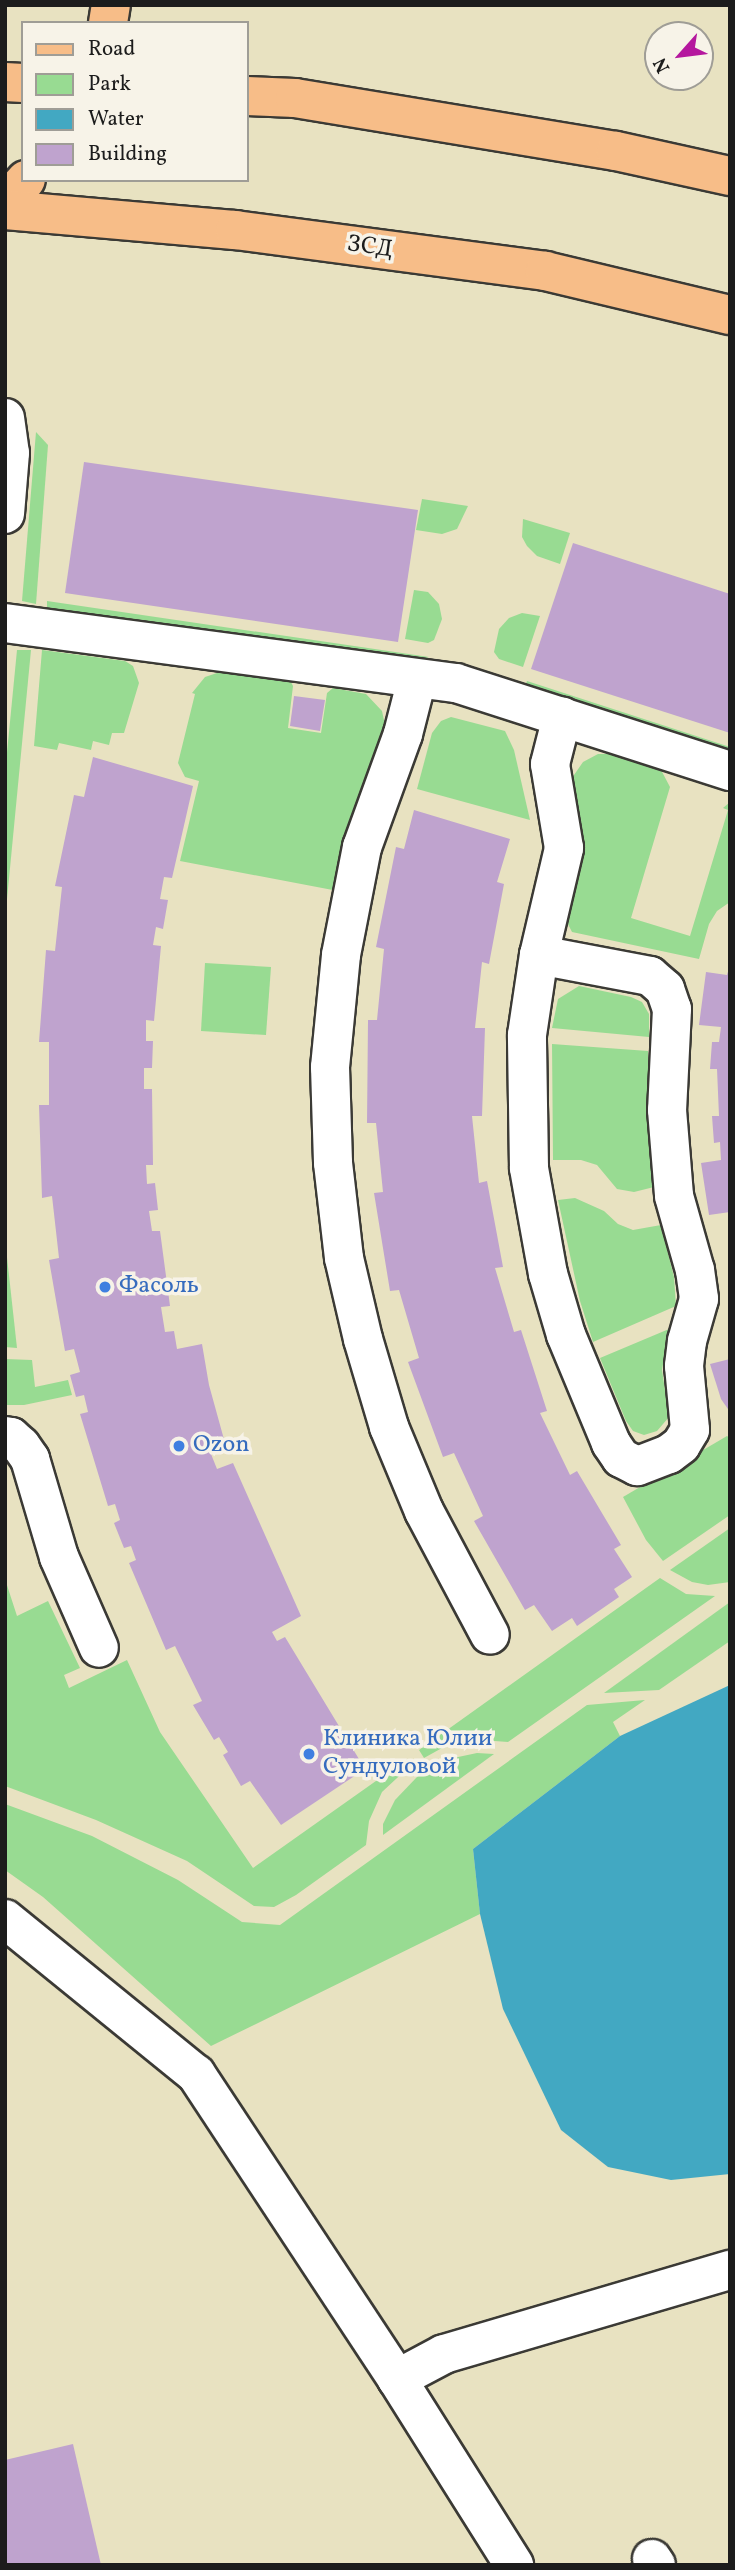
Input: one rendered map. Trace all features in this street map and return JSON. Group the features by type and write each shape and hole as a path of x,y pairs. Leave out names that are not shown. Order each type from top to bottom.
{"main road":[{"path":"248,96 295,98 616,151 730,176"},
{"path":"5,203 16,195 25,182"},
{"name":"ЗСД","path":"5,209 235,230 545,271 730,315"}],"street":[{"path":"5,418 10,453 5,514"},
{"path":"5,623 456,683 730,771"},
{"path":"417,679 403,734 362,847 341,954 330,1067 333,1163 344,1258 363,1339 389,1427 424,1511 490,1634"},
{"path":"539,955 650,976 665,989 672,1009 667,1110 674,1196 695,1270 699,1299 687,1341 684,1366 690,1430 681,1445 669,1454 637,1466 621,1458 611,1443 575,1359 548,1274 529,1168 527,1035 539,955 564,848 550,764 562,717"},
{"path":"5,1436 11,1437 22,1446 30,1459 59,1557 99,1648"},
{"path":"5,1920 196,2074 397,2379 514,2565"},
{"path":"397,2379 444,2354 730,2270"}],"green space":[{"path":"36,432 48,445 36,604 22,601"},
{"path":"422,499 468,506 457,529 442,534 416,530"},
{"path":"523,519 570,533 560,564 537,556 527,546 522,537"},
{"path":"414,590 428,592 439,604 442,619 434,640 428,643 405,639"},
{"path":"47,601 429,657 414,662 51,609 47,607"},
{"path":"522,613 540,616 523,667 499,659 494,652 499,629 509,618"},
{"path":"17,650 31,650 5,920 5,773"},
{"path":"42,650 125,661 133,666 139,683 124,733 112,733 109,745 93,741 91,750 59,743 57,750 34,746"},
{"path":"239,672 290,680 293,686 288,728 321,733 327,693 333,688 366,694 382,711 385,725 381,748 338,891 180,861 199,781 185,777 178,763 195,694 192,693 205,677 217,673"},
{"path":"527,681 730,747 730,752 525,686"},
{"path":"451,717 505,731 514,750 530,820 417,789 432,733 441,721"},
{"path":"598,754 611,754 660,768 670,787 631,918 690,936 728,810 723,808 730,802 730,902 717,911 709,924 699,959 572,932 566,920 571,787 574,775 583,762"},
{"path":"205,963 271,967 266,1035 201,1031"},
{"path":"579,986 631,997 642,1002 649,1014 649,1037 552,1028 558,999"},
{"path":"552,1044 648,1051 648,1137 654,1187 634,1192 617,1189 597,1165 581,1160 553,1160"},
{"path":"575,1198 604,1211 618,1224 633,1230 661,1225 674,1277 676,1306 593,1342 580,1301 558,1200"},
{"path":"5,1239 17,1348 5,1347"},
{"path":"669,1329 662,1370 669,1417 657,1431 644,1435 633,1431 626,1421 600,1358"},
{"path":"5,1359 32,1360 35,1387 68,1380 72,1395 24,1405 5,1405"},
{"path":"727,1436 730,1438 730,1515 663,1561 646,1540 623,1497"},
{"path":"730,1528 730,1582 708,1585 692,1582 670,1570"},
{"path":"660,1578 686,1594 715,1596 508,1742 481,1740 442,1748 424,1758 419,1750"},
{"path":"5,1579 17,1616 48,1601 80,1668 64,1675 69,1688 127,1660 160,1732 253,1868 407,1759 411,1765 382,1792 369,1821 366,1845 296,1895 274,1907 254,1906 187,1861 96,1820 5,1786"},
{"path":"730,1602 730,1641 659,1690 604,1693"},
{"path":"645,1700 613,1722 620,1736 473,1849 480,1914 211,2046 43,1897 5,1870 5,1804 92,1836 178,1880 242,1922 280,1925 587,1705"},
{"path":"477,1753 494,1754 383,1835 383,1824 395,1800 417,1777 444,1760"}],"water":[{"path":"730,1685 730,2174 671,2180 608,2167 561,2130 503,2009 480,1914 473,1849 620,1736"}],"building":[{"path":"84,462 418,510 398,642 65,593"},
{"path":"573,543 730,594 730,733 531,669"},
{"path":"294,696 325,700 320,731 290,726"},
{"path":"93,757 193,786 172,878 164,877 160,899 168,900 163,929 156,927 153,945 161,946 154,1021 146,1020 146,1041 153,1041 152,1068 144,1068 144,1089 152,1089 153,1165 146,1165 147,1184 155,1183 158,1210 149,1211 152,1231 160,1231 170,1306 161,1307 165,1332 174,1331 177,1349 202,1344 209,1385 225,1443 209,1449 217,1469 233,1463 301,1616 272,1632 277,1641 285,1637 365,1769 281,1825 250,1781 241,1786 223,1755 228,1752 219,1737 214,1740 193,1705 202,1701 175,1646 166,1650 129,1563 136,1560 131,1546 124,1548 114,1523 120,1520 115,1504 108,1506 80,1414 88,1412 84,1395 76,1397 70,1375 80,1372 74,1349 65,1351 57,1306 49,1260 59,1258 52,1196 42,1198 39,1105 49,1105 49,1042 39,1042 46,950 55,951 62,887 55,886 74,795 84,797"},
{"path":"414,810 510,839 497,882 504,884 489,964 482,962 475,1028 485,1028 482,1116 472,1116 479,1183 487,1181 503,1267 495,1268 514,1332 521,1330 547,1411 540,1413 570,1475 577,1471 621,1545 614,1549 632,1577 614,1589 619,1597 577,1626 572,1618 552,1631 534,1605 525,1610 474,1521 483,1516 454,1453 443,1457 408,1362 419,1358 399,1290 390,1291 374,1193 383,1192 376,1123 367,1123 368,1020 377,1020 384,949 376,947 396,847 404,849"},
{"path":"729,968 730,1212 709,1215 701,1163 721,1160 720,1142 714,1143 712,1116 719,1116 717,1069 710,1069 712,1042 719,1042 721,1027 699,1025 706,972 727,975"},
{"path":"730,1359 730,1412 721,1399 710,1364"},
{"path":"73,2444 101,2565 5,2565 5,2460"}],"place":[{"name":"Фасоль","path":"105,1287"},
{"name":"Ozon","path":"179,1446"},
{"name":"Клиника Юлии Сундуловой","path":"309,1754"}]}
